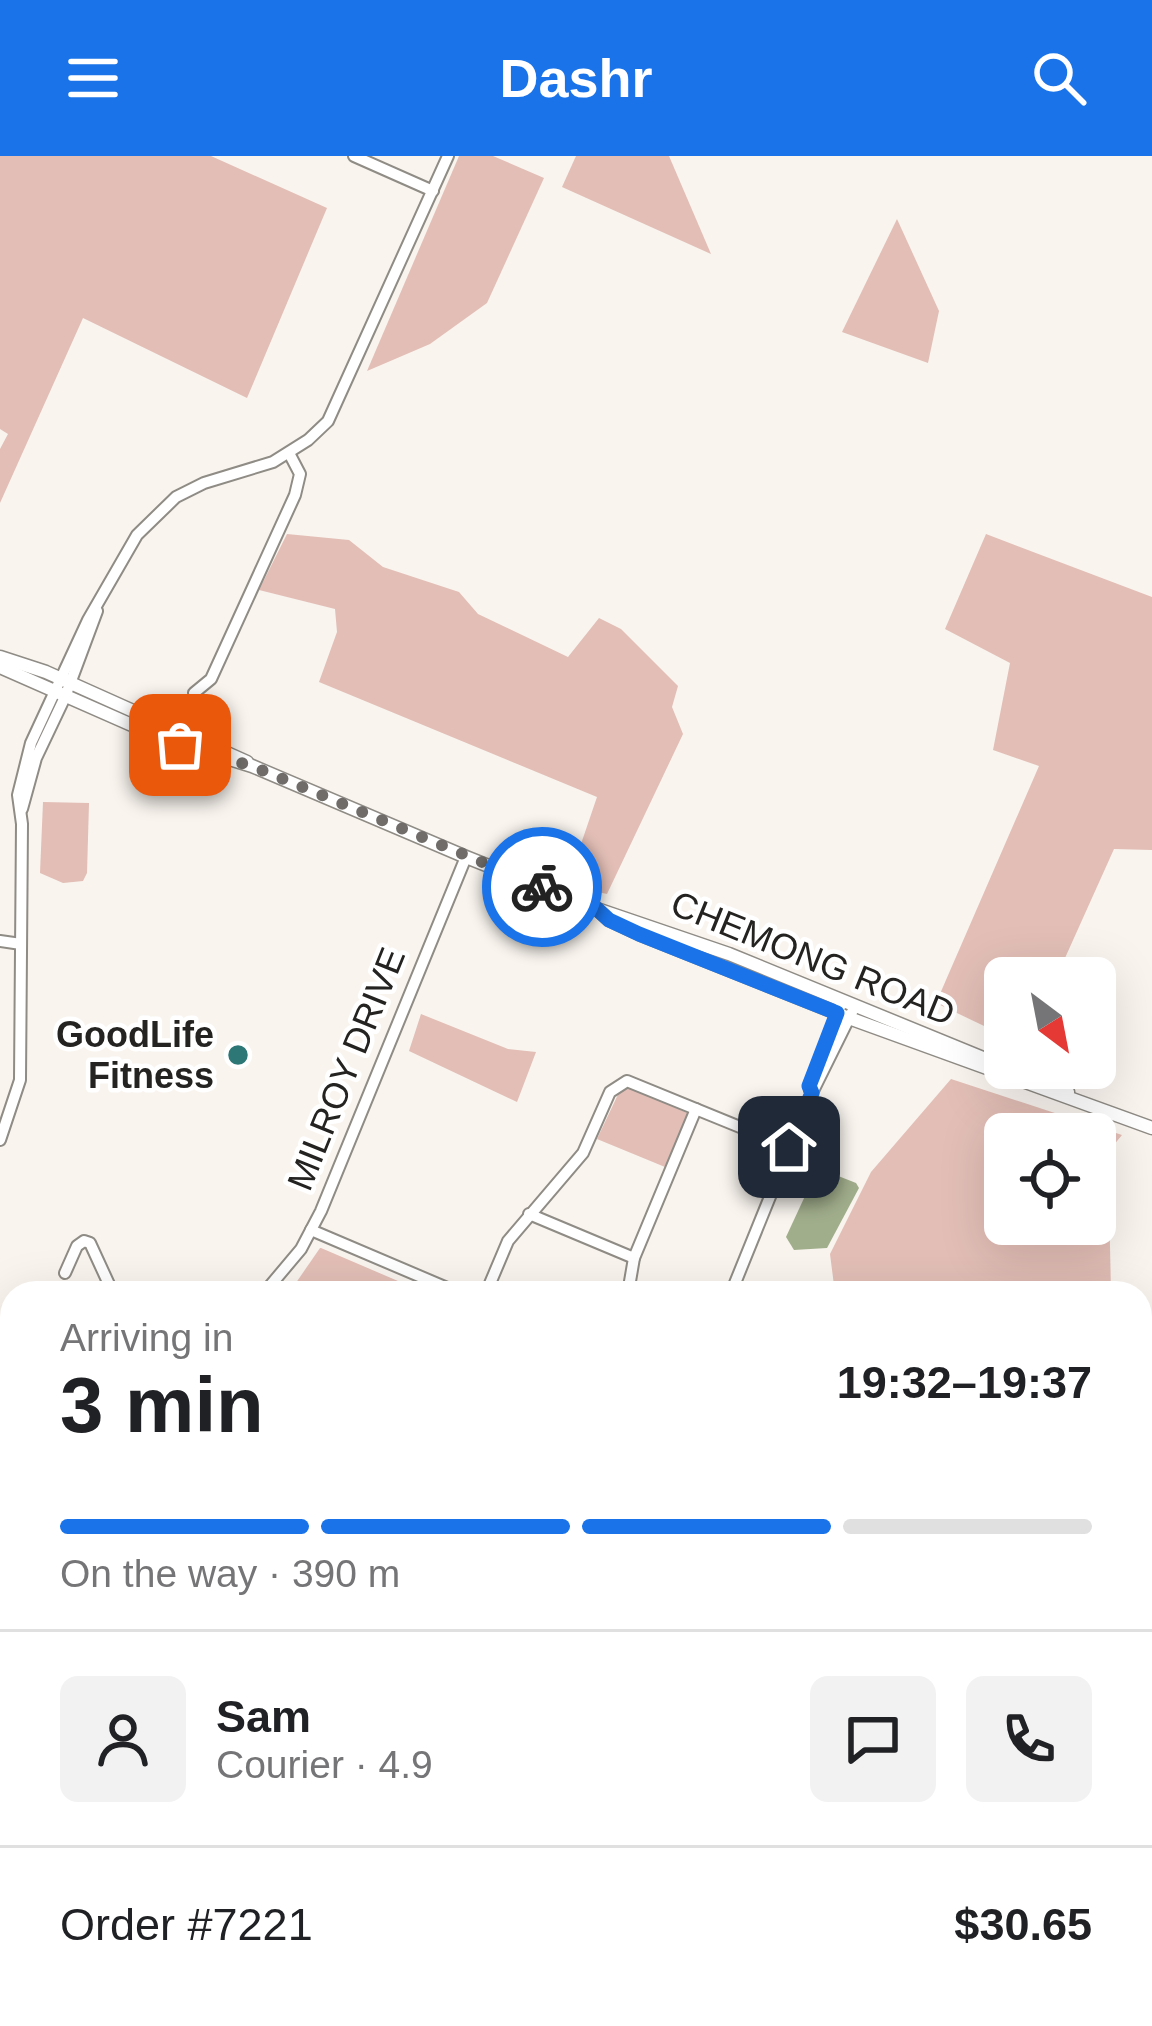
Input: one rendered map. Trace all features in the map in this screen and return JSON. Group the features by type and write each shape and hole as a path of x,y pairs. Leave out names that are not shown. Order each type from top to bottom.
{"main road":[{"name":"CHEMONG ROAD","path":"0,657 62,688"},
{"name":"CHEMONG ROAD","path":"0,667 237,755 252,766 597,909 639,934 984,1059"},
{"name":"CHEMONG ROAD","path":"846,1009 1070,1102 1152,1128"},
{"name":"CHEMONG ROAD","path":"1061,1089 1095,1107"}],"street":[{"path":"354,156 434,191"},
{"path":"0,1139 20,1079 22,809 62,688 96,620 117,563 160,509 204,483 273,462 328,421 448,156"},
{"path":"194,693 211,679 295,495 300,474 289,453"},
{"name":"MILROY DRIVE","path":"277,1281 311,1230 466,857"},
{"path":"0,941 21,944"},
{"path":"735,1281 812,1093 809,1086 846,1009"},
{"path":"491,1281 508,1241 584,1153 610,1092 619,1084 627,1081 789,1147"},
{"path":"630,1281 634,1258 697,1109"},
{"path":"529,1214 634,1258"},
{"path":"311,1230 431,1281"},
{"path":"65,1273 83,1241 90,1243 107,1281"}],"shaded area":[{"path":"0,156 211,156 327,208 247,398 83,318 0,503 0,449 8,434 0,429"},
{"path":"459,156 493,156 544,178 487,303 430,344 367,371"},
{"path":"576,156 669,156 711,254 562,187"},
{"path":"897,219 939,311 928,363 842,332"},
{"path":"287,534 349,540 383,567 459,592 478,614 568,657 599,618 621,629 678,686 672,707 683,734 607,894 567,885 597,797 319,682 337,632 335,609 259,590"},
{"path":"986,534 1152,597 1152,850 1114,849 1065,957 984,957 984,1026 936,1003 1039,766 993,750 1010,663 945,629"},
{"path":"43,802 89,803 83,881 63,883 40,873"},
{"path":"421,1014 508,1049 536,1052 517,1102 409,1051"},
{"path":"951,1079 1055,1113 984,1113 984,1245 1110,1245 1111,1281 833,1281 830,1254 871,1172"},
{"path":"622,1086 634,1086 689,1114 665,1167 597,1139"},
{"path":"818,1168 859,1188 827,1248 794,1250 786,1237"},
{"path":"321,1248 398,1281 298,1281"}],"way so far":[{"path":"180,745 252,766 542,887"}],"place":[{"name":"GoodLife Fitness","path":"238,1055"}],"route":[{"path":"542,887 597,909 639,934 837,1013 789,1147"}]}
